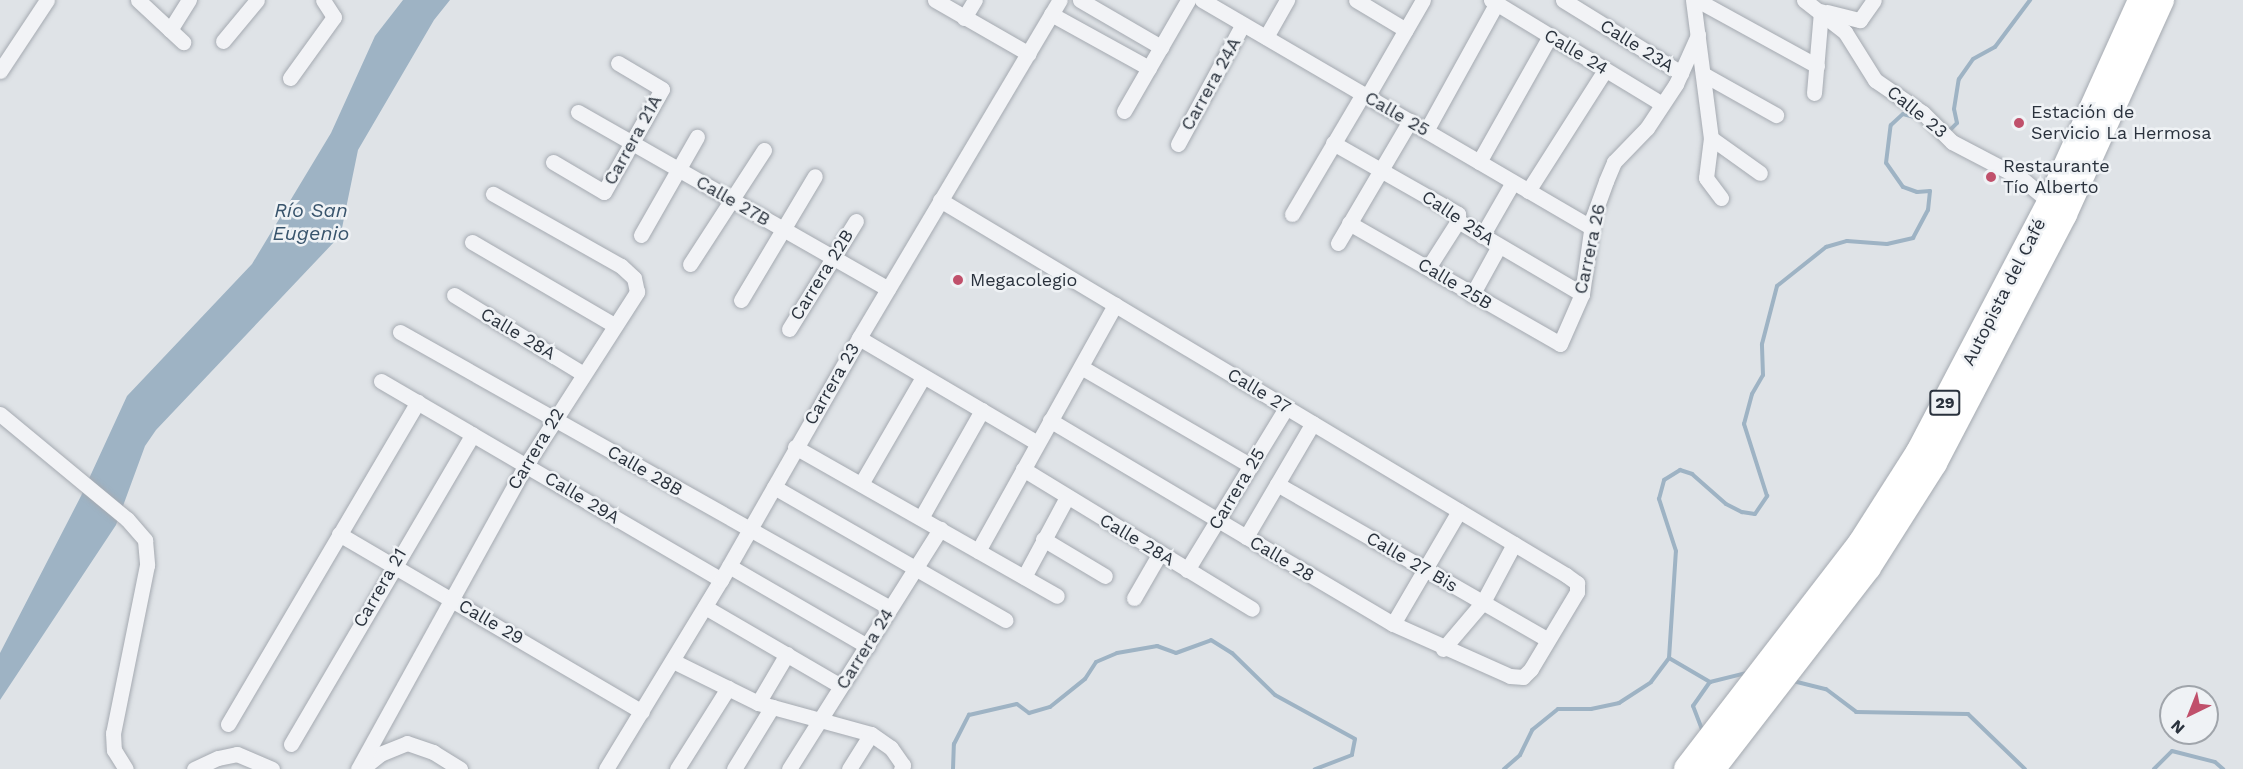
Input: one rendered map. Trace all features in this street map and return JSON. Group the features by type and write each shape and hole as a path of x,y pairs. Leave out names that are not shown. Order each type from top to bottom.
{"highway":[{"name":"Autopista del Café","path":"1687,769 1861,543 1919,452 2050,202 2141,0"},
{"name":"Autopista del Café","path":"1712,769 1868,567 1934,463 2064,214 2161,0"}],"street":[{"path":"0,71 47,0"},
{"path":"138,0 183,42"},
{"path":"170,30 189,0"},
{"path":"223,41 257,0"},
{"path":"290,78 334,17 323,0"},
{"path":"935,0 1029,54"},
{"path":"964,18 975,0"},
{"name":"Carrera 23","path":"606,769 721,580 795,447 1060,0"},
{"path":"1080,0 1161,47"},
{"path":"1124,111 1188,0"},
{"name":"Calle 25","path":"1202,0 1221,5 1243,24 1592,228"},
{"path":"1266,37 1287,0"},
{"path":"1356,0 1406,30"},
{"path":"1292,214 1333,143 1424,0"},
{"path":"1695,0 1711,138 1706,178 1721,198"},
{"path":"1695,0 1817,66"},
{"path":"1814,93 1821,10 1860,20 1874,0"},
{"name":"Calle 23A","path":"1566,1 1681,73"},
{"name":"Calle 23","path":"1807,1 1821,10 1845,32 1875,80 1939,128 1951,141 2021,178 2050,202"},
{"path":"1426,130 1493,2"},
{"name":"Calle 24","path":"1493,2 1662,104"},
{"path":"1052,14 1149,68"},
{"name":"Carrera 24A","path":"1178,144 1243,24"},
{"name":"Carrera 26","path":"1560,344 1582,294 1592,228 1614,162 1647,128 1681,73 1698,35"},
{"path":"1479,162 1550,36"},
{"name":"Carrera 21A","path":"553,162 604,192 662,89 618,63"},
{"path":"1528,191 1605,70"},
{"path":"1703,74 1776,115"},
{"name":"Calle 27B","path":"578,112 888,289"},
{"path":"1338,243 1410,121"},
{"path":"641,235 698,137"},
{"path":"1711,138 1760,173"},
{"name":"Calle 25A","path":"1333,143 1458,214 1458,222 1582,294"},
{"path":"690,264 764,150"},
{"path":"741,300 781,228 815,176"},
{"path":"1482,236 1514,182"},
{"name":"Carrera 22","path":"360,769 450,599 526,465 582,374 637,292 634,278 621,266 494,194"},
{"name":"Calle 27","path":"940,200 1576,583 1577,592 1547,639"},
{"name":"Carrera 22B","path":"789,329 856,220"},
{"path":"1428,268 1458,222"},
{"name":"Calle 25B","path":"1349,224 1560,344"},
{"path":"472,242 614,325"},
{"path":"1472,295 1499,246"},
{"name":"Calle 28A","path":"454,295 582,374"},
{"path":"978,551 1115,305"},
{"name":"Calle 28B","path":"400,332 890,608"},
{"path":"859,338 1037,443"},
{"path":"1081,367 1251,466"},
{"path":"861,484 923,376"},
{"name":"Calle 29A","path":"381,381 721,580"},
{"path":"228,724 418,402"},
{"name":"Carrera 25","path":"1188,570 1286,408"},
{"path":"921,518 982,410"},
{"path":"0,414 127,519 145,540 148,554 113,733 114,750 126,769"},
{"name":"Calle 28","path":"1050,420 1393,624 1443,648 1510,676 1523,677 1547,639"},
{"path":"1246,537 1313,423"},
{"name":"Carrera 21","path":"291,744 393,565 473,434"},
{"path":"795,447 1058,596"},
{"name":"Calle 28A","path":"1023,470 1252,609"},
{"name":"Calle 27 Bis","path":"1277,484 1547,639"},
{"path":"774,487 1005,620"},
{"path":"1024,577 1067,497"},
{"path":"1393,624 1459,511"},
{"name":"Carrera 24","path":"789,769 940,529"},
{"name":"Calle 29","path":"339,534 642,712"},
{"path":"1044,539 1105,576"},
{"path":"1443,648 1483,602 1514,544"},
{"path":"1134,598 1160,553"},
{"path":"729,566 867,646"},
{"path":"705,607 842,686"},
{"path":"734,769 787,654"},
{"path":"673,661 765,705 871,734 891,748 902,767"},
{"path":"677,769 728,688"},
{"path":"849,769 871,734"},
{"path":"360,769 380,754 406,743 420,746 460,769"},
{"path":"194,769 218,758 237,754 272,769"}],"water":[{"name":"Río San Eugenio","path":"403,0 450,0 434,20 358,150 342,228 335,241 156,430 145,446 116,525 0,700 0,653 81,496 127,396 252,264 331,133 375,36"}],"waterway":[{"path":"1947,133 1957,123 1954,109 1959,79 1973,59 1995,47 2030,0"},
{"path":"1504,769 1520,755 1532,730 1558,709 1591,709 1619,703 1651,682 1669,658 1676,551 1659,499 1664,480 1680,470 1692,474 1726,504 1742,512 1755,514 1767,496 1744,424 1752,394 1763,375 1762,344 1777,286 1826,247 1847,241 1887,244 1913,238 1928,210 1930,191 1917,192 1903,187 1886,163 1891,125 1903,114 1918,118"},
{"path":"953,769 954,744 969,715 1017,704 1029,713 1050,707 1085,679 1096,662 1117,653 1157,646 1176,653 1211,640 1232,653 1275,695 1355,739 1352,755 1315,769"},
{"path":"1669,658 1710,682 1750,672"},
{"path":"1793,681 1826,689 1856,712 1968,714 2025,769"},
{"path":"1703,732 1693,706 1710,682"},
{"path":"2154,769 2172,751 2215,762 2223,769"}],"place":[{"name":"Estación de Servicio La Hermosa","path":"2019,123"},
{"name":"Restaurante Tío Alberto","path":"1991,177"},
{"name":"Megacolegio","path":"958,280"}]}
